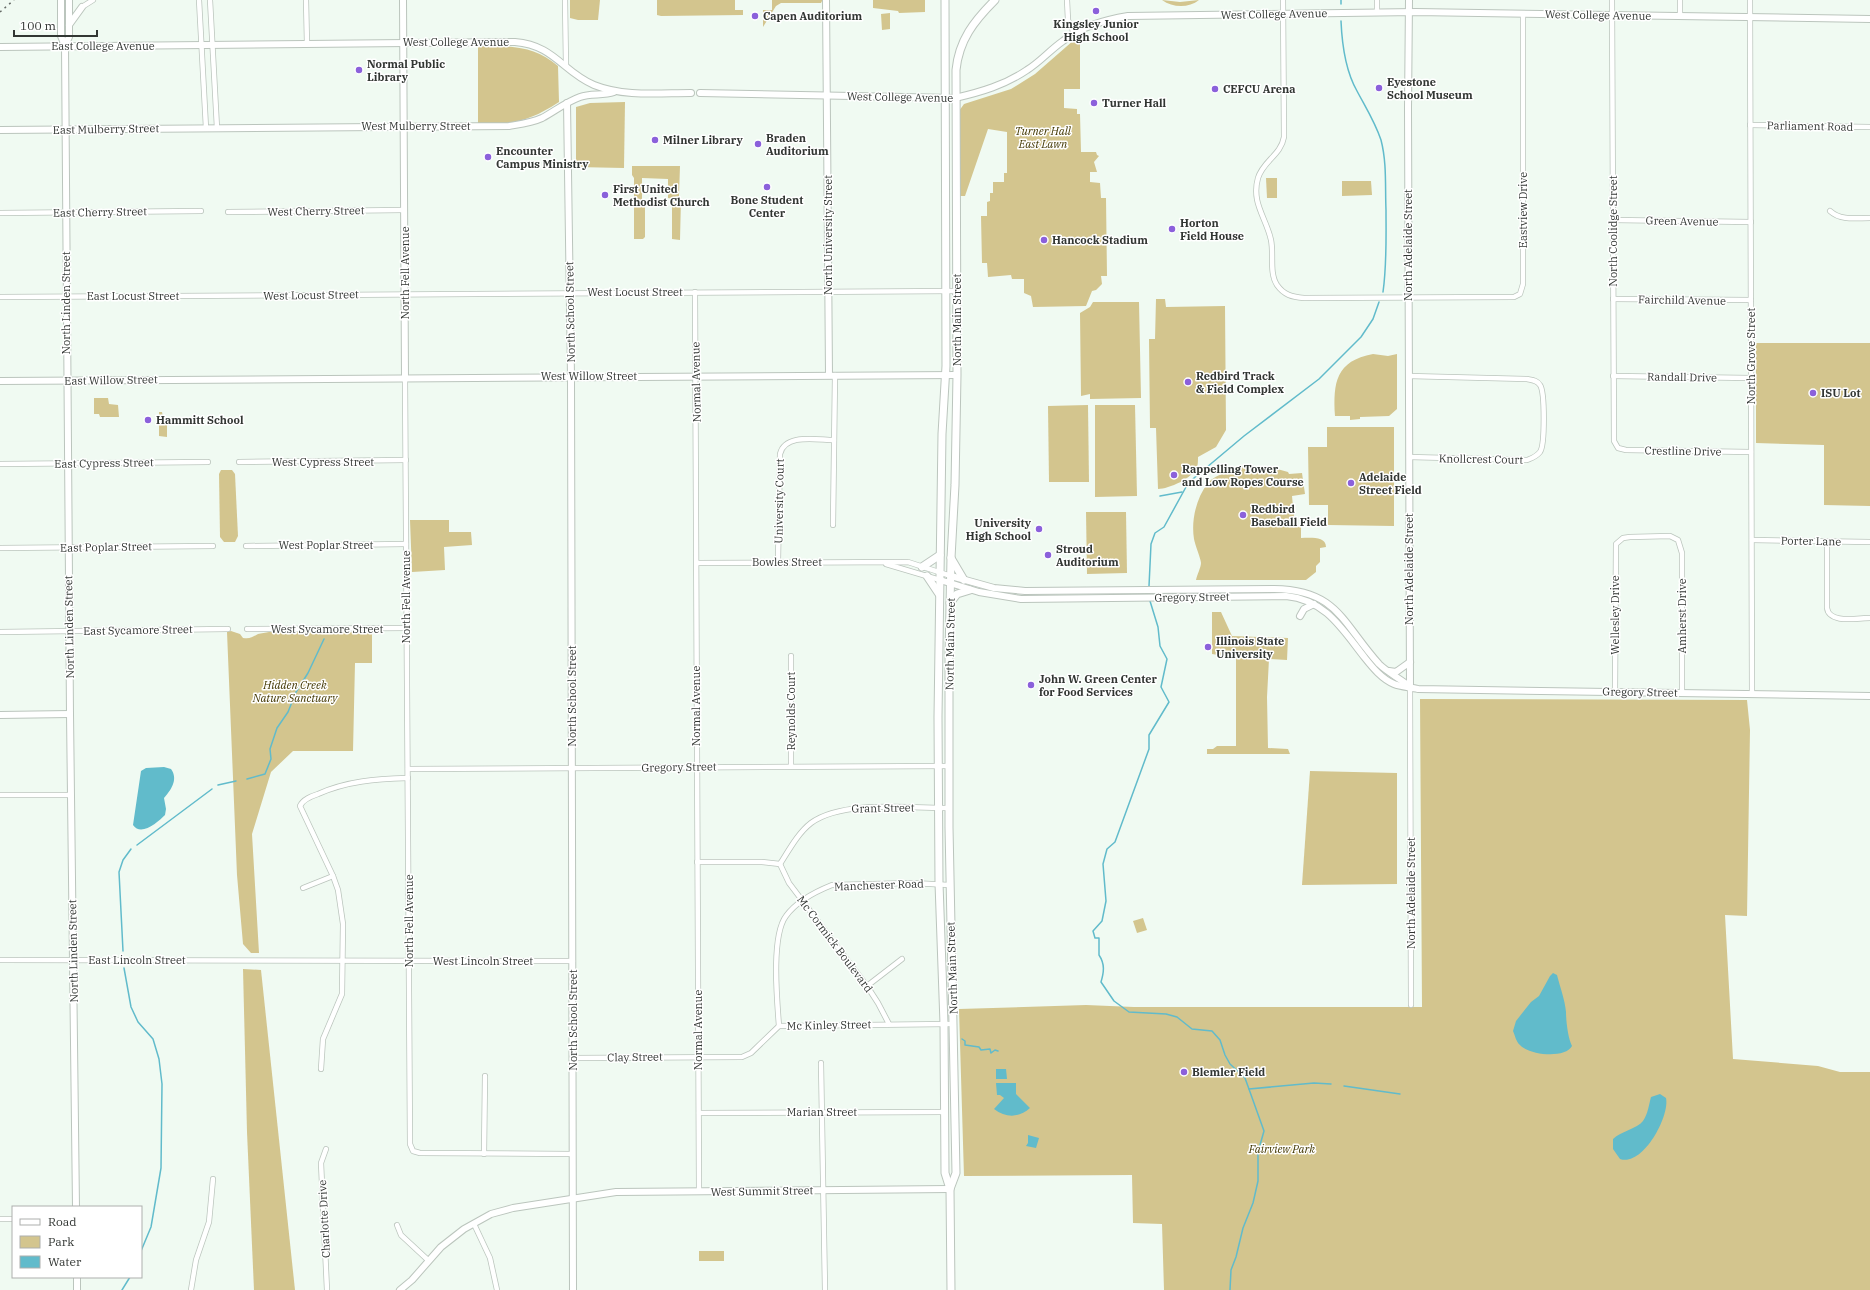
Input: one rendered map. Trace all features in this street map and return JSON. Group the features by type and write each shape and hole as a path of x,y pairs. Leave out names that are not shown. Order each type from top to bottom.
{"main road":[{"path":"61,0 61,36 65,46"},
{"path":"65,46 69,37 70,0"},
{"path":"69,25 82,7 75,6 70,0"},
{"name":"North Fell Avenue","path":"403,0 405,378"},
{"name":"North University Street","path":"826,0 828,291 832,375"},
{"name":"North Main Street","path":"945,0 946,374 942,434 938,808 939,883 946,1024 944,1112 945,1173 950,1189 951,1290"},
{"name":"North Main Street","path":"950,1189 956,1173 954,1032 949,885 950,579 956,485 957,375 955,98 957,61 963,41 975,21 995,0"},
{"name":"North Adelaide Street","path":"1409,0 1408,297 1410,687"},
{"name":"West College Avenue","path":"700,93 955,98 992,88 1010,80 1027,70 1074,33 1098,22 1128,16 1409,12 1870,19"},
{"name":"West College Avenue","path":"207,45 523,43 542,49 584,80 614,92 691,93"},
{"name":"East College Avenue","path":"0,47 207,45"},
{"name":"North Linden Street","path":"65,46 68,547 76,1206"},
{"name":"West Mulberry Street","path":"211,128 509,126 525,124 542,118 582,96 604,95 614,92"},
{"name":"North School Street","path":"567,103 571,376 573,1290"},
{"name":"East Mulberry Street","path":"0,130 211,128"},
{"name":"West Willow Street","path":"221,379 957,375"},
{"name":"East Willow Street","path":"0,381 221,379"},
{"path":"922,567 940,555"},
{"path":"951,558 964,580"},
{"path":"927,576 940,594"},
{"name":"Gregory Street","path":"950,579 970,590 993,596 1021,599 1286,596 1304,599 1329,613 1373,668 1382,676 1395,684 1428,690 1870,696"},
{"name":"Gregory Street","path":"940,580 964,580 994,588 1025,591 1274,589 1304,592 1320,598 1335,610 1375,659 1387,671 1410,687"},
{"path":"950,603 957,594 970,590"},
{"path":"1300,616 1304,609 1314,604"},
{"path":"1387,671 1396,672 1410,662"},
{"path":"0,715 70,714"},
{"name":"West Summit Street","path":"400,1290 449,1241 491,1214 509,1209 616,1192 950,1189"},
{"path":"77,1278 77,1290"}],"street":[{"path":"82,7 93,0"},
{"path":"199,0 207,45 211,128"},
{"path":"210,0 207,45 211,128"},
{"path":"306,0 307,44"},
{"path":"565,0 566,66"},
{"path":"1067,0 1068,20 1074,33"},
{"path":"1283,0 1284,140 1276,154 1262,168 1258,176 1256,192 1256,203 1271,240 1273,274 1276,284 1284,293 1296,297 1408,297"},
{"path":"1377,0 1377,12"},
{"name":"North Coolidge Street","path":"1612,0 1613,376 1614,441 1616,446"},
{"path":"1680,0 1680,16"},
{"name":"North Grove Street","path":"1750,0 1752,694"},
{"name":"Eastview Drive","path":"1408,297 1514,297 1522,291 1524,284 1524,14"},
{"name":"Parliament Road","path":"1750,125 1870,127"},
{"name":"West Cherry Street","path":"228,212 404,210"},
{"name":"East Cherry Street","path":"0,213 201,211"},
{"path":"1830,211 1836,216 1843,218 1870,218"},
{"name":"Green Avenue","path":"1613,220 1750,222"},
{"name":"West Locust Street","path":"218,296 957,291"},
{"name":"Normal Avenue","path":"695,292 699,1192"},
{"name":"East Locust Street","path":"0,297 218,296"},
{"name":"Fairchild Avenue","path":"1613,299 1751,300"},
{"name":"North University Street","path":"832,375 834,440 833,525"},
{"name":"Knollcrest Court","path":"1409,376 1535,380 1541,385 1543,395 1541,451 1535,457 1527,460 1409,457"},
{"name":"Randall Drive","path":"1613,376 1751,378"},
{"name":"North Fell Avenue","path":"405,378 410,1144 413,1151 420,1153 484,1154"},
{"name":"University Court","path":"778,562 780,454 782,447 790,441 834,440"},
{"name":"Crestline Drive","path":"1616,446 1626,450 1751,452"},
{"name":"West Cypress Street","path":"239,462 406,460"},
{"name":"East Cypress Street","path":"0,464 208,462"},
{"name":"Amherst Drive","path":"1619,540 1630,537 1664,536 1670,536 1678,540 1682,553 1682,693"},
{"name":"Wellesley Drive","path":"1615,692 1614,549 1619,540"},
{"name":"Porter Lane","path":"1752,540 1870,542"},
{"path":"1827,542 1827,608 1830,615 1838,619 1870,618"},
{"name":"West Poplar Street","path":"246,546 406,544"},
{"name":"East Poplar Street","path":"0,548 213,546"},
{"name":"Bowles Street","path":"878,562 940,580"},
{"name":"Bowles Street","path":"696,563 908,562 940,572 950,579"},
{"name":"West Sycamore Street","path":"247,629 407,628"},
{"name":"East Sycamore Street","path":"0,632 228,629"},
{"name":"Reynolds Court","path":"791,656 791,766"},
{"name":"North Adelaide Street","path":"1410,687 1411,1005"},
{"name":"Gregory Street","path":"408,769 949,766"},
{"path":"321,1069 323,1039 342,994 344,961 342,908 333,876 314,833 300,809 302,802 329,789 348,783 365,780 408,778"},
{"path":"0,795 71,795"},
{"name":"Grant Street","path":"780,864 801,833 823,816 837,810 853,808 949,808"},
{"path":"697,862 762,862 780,864"},
{"name":"Mc Cormick Boulevard","path":"780,864 789,883 867,986 889,1024"},
{"path":"303,888 333,876"},
{"name":"Manchester Road","path":"780,1026 776,954 779,932 786,916 803,901 821,890 841,884 939,883 949,885"},
{"path":"867,986 902,959"},
{"name":"East Lincoln Street","path":"0,960 249,961"},
{"name":"West Lincoln Street","path":"249,961 573,961"},
{"name":"Mc Kinley Street","path":"698,1057 742,1057 751,1053 780,1026 946,1024"},
{"name":"Clay Street","path":"573,1058 698,1057"},
{"path":"821,1063 825,1290"},
{"path":"485,1076 484,1154 572,1154"},
{"name":"Marian Street","path":"699,1113 944,1112"},
{"name":"Charlotte Drive","path":"326,1149 321,1163 327,1290"},
{"path":"191,1290 196,1260 209,1222 213,1179"},
{"path":"0,1219 12,1219"},
{"path":"474,1224 490,1258 497,1290"},
{"path":"397,1226 401,1235 429,1261"}],"green space":[{"path":"570,0 600,0 598,20 578,20 570,18"},
{"path":"657,0 735,0 735,10 743,10 743,15 661,16 657,15"},
{"path":"772,0 822,1 821,3 781,3 776,6 763,27 763,10 772,10"},
{"path":"873,0 925,0 925,12 899,13 898,11 873,8"},
{"path":"1162,0 1180,2 1199,0 1186,6 1176,6"},
{"path":"890,13 890,29 882,30 881,14"},
{"name":"Turner Hall East Lawn","path":"1080,38 1080,89 1064,89 1064,108 1077,109 1077,114 1080,114 1081,152 1096,152 1099,156 1094,162 1097,172 1090,172 1090,182 1100,183 1101,198 1106,198 1107,276 1101,276 1102,284 1096,290 1092,291 1086,306 1033,307 1031,296 1024,293 1024,279 1012,279 1011,275 988,277 987,263 982,263 981,216 987,216 987,202 990,201 990,193 993,193 993,182 1004,182 1004,173 1007,173 1007,132 988,129 965,196 960,196 959,111 964,104 1011,89 1035,74 1074,40"},
{"path":"478,46 520,48 530,50 549,59 558,66 559,102 529,118 511,122 478,124"},
{"path":"625,102 624,168 576,167 576,107 590,103"},
{"path":"632,166 680,166 680,240 672,239 672,199 668,198 668,179 642,178 642,205 645,205 645,237 643,239 634,239 634,178 632,175"},
{"path":"1266,178 1277,178 1277,198 1267,198"},
{"path":"1342,181 1371,181 1372,195 1342,196"},
{"name":"Redbird Track & Field Complex","path":"1156,299 1165,299 1166,307 1225,306 1226,430 1216,447 1198,457 1197,467 1191,475 1174,485 1163,489 1158,489 1156,428 1150,428 1149,339 1155,339"},
{"path":"1093,302 1139,302 1141,398 1090,399 1090,394 1081,396 1080,313 1090,307"},
{"name":"ISU Lot","path":"1756,343 1870,343 1870,506 1824,505 1824,445 1756,443"},
{"path":"1373,354 1388,356 1397,354 1397,409 1389,416 1360,417 1360,419 1350,420 1350,416 1335,416 1335,393 1339,375 1351,362 1361,357"},
{"path":"94,398 108,398 109,404 118,405 119,417 100,417 99,414 94,414"},
{"path":"1088,405 1089,482 1049,482 1048,406"},
{"path":"1095,405 1135,405 1137,496 1095,497"},
{"path":"159,412 162,412 163,417 167,417 167,437 159,436"},
{"name":"Adelaide Street Field","path":"1327,427 1394,427 1394,526 1328,525 1328,505 1309,505 1308,447 1327,447"},
{"name":"Redbird Baseball Field","path":"1244,466 1270,467 1288,472 1289,474 1302,473 1305,494 1292,496 1295,527 1301,527 1301,538 1320,539 1325,543 1326,547 1320,548 1320,562 1316,566 1316,572 1306,580 1196,580 1201,563 1194,539 1193,525 1195,510 1200,496 1208,483 1215,477"},
{"path":"221,470 232,470 235,474 238,536 235,542 224,542 220,537 219,474"},
{"path":"1086,512 1126,512 1127,573 1087,574"},
{"path":"410,520 449,520 449,532 471,532 472,545 444,547 445,570 412,572"},
{"path":"1212,612 1221,612 1232,636 1288,638 1287,660 1269,659 1267,697 1268,748 1288,749 1290,754 1207,754 1207,749 1213,749 1217,746 1236,746 1236,658 1212,654"},
{"name":"Hidden Creek Nature Sanctuary","path":"231,631 240,634 243,638 251,638 259,634 269,632 372,632 372,663 355,663 353,751 293,751 271,772 252,834 259,953 251,953 243,944 237,875 227,632"},
{"name":"Fairview Park","path":"1420,699 1747,700 1750,730 1747,916 1725,915 1733,1059 1818,1066 1840,1072 1870,1072 1870,1290 1164,1290 1162,1224 1133,1223 1132,1175 964,1176 959,1009 1086,1005 1134,1007 1422,1007"},
{"path":"1310,771 1397,773 1397,884 1302,885"},
{"path":"1143,918 1147,930 1137,933 1133,921"},
{"path":"243,969 261,970 295,1290 254,1290 247,1132"},
{"path":"699,1251 724,1251 724,1261 699,1261"}],"water":[{"path":"164,767 171,769 174,777 173,785 164,798 166,809 165,815 145,829 136,828 133,825 141,771 146,768"},
{"path":"1553,973 1557,975 1564,998 1569,1039 1572,1046 1562,1053 1547,1054 1531,1051 1520,1045 1513,1031 1516,1021 1531,1002 1539,996"},
{"path":"996,1069 1006,1069 1007,1079 996,1079"},
{"path":"996,1083 1016,1083 1016,1094 1030,1108 1021,1114 1012,1116 1003,1114 994,1109 1004,1098 997,1095"},
{"path":"1660,1094 1666,1098 1666,1106 1664,1116 1653,1138 1646,1148 1637,1155 1629,1159 1620,1159 1613,1149 1613,1139 1640,1124 1646,1115 1651,1097"},
{"path":"1028,1135 1039,1138 1036,1148 1026,1146 1028,1143"}],"waterway":[{"path":"1341,21 1343,48 1347,66 1353,83 1376,127 1383,149 1386,240 1383,292"},
{"path":"1149,586 1151,544 1155,533 1164,527 1186,487 1194,478 1244,436 1319,379 1361,337 1373,319 1379,302"},
{"path":"1160,496 1182,492"},
{"path":"1150,601 1158,627 1160,646 1167,659 1161,687 1169,702 1149,735 1149,749 1115,842 1107,849 1103,864 1106,901 1102,921 1093,931 1095,938 1099,938 1099,955 1103,968 1101,982 1114,1001 1129,1012 1166,1014 1177,1017 1192,1029 1212,1031 1220,1040 1230,1064 1245,1078 1264,1131 1258,1152 1258,1181 1253,1203 1243,1228 1236,1257 1231,1270 1230,1290"},
{"path":"247,779 265,774 271,759 270,749 277,728 288,712 296,692 308,673 324,639"},
{"path":"218,785 236,781"},
{"path":"137,845 212,789"},
{"path":"123,951 119,872 123,860 131,849"},
{"path":"124,968 131,1007 138,1022 153,1039 159,1059 162,1084 161,1168 151,1227 142,1249"},
{"path":"962,1039 965,1041 965,1045 979,1047 981,1050 990,1049 991,1053 995,1050 998,1051"},
{"path":"1249,1089 1314,1083 1331,1084"},
{"path":"1344,1086 1400,1094"},
{"path":"122,1290 129,1278"}],"railway":[{"path":"0,12 14,0"}],"place":[{"name":"Kingsley Junior High School","path":"1096,11"},
{"name":"Capen Auditorium","path":"755,16"},
{"name":"Normal Public Library","path":"359,70"},
{"name":"Eyestone School Museum","path":"1379,88"},
{"name":"CEFCU Arena","path":"1215,89"},
{"name":"Turner Hall","path":"1094,103"},
{"name":"Milner Library","path":"655,140"},
{"name":"Braden Auditorium","path":"758,144"},
{"name":"Encounter Campus Ministry","path":"488,157"},
{"name":"Bone Student Center","path":"767,187"},
{"name":"First United Methodist Church","path":"605,195"},
{"name":"Horton Field House","path":"1172,229"},
{"name":"Hancock Stadium","path":"1044,240"},
{"name":"Redbird Track & Field Complex","path":"1188,382"},
{"name":"ISU Lot","path":"1813,393"},
{"name":"Hammitt School","path":"148,420"},
{"name":"Rappelling Tower and Low Ropes Course","path":"1174,475"},
{"name":"Adelaide Street Field","path":"1351,483"},
{"name":"Redbird Baseball Field","path":"1243,515"},
{"name":"University High School","path":"1039,529"},
{"name":"Stroud Auditorium","path":"1048,555"},
{"name":"Illinois State University","path":"1208,647"},
{"name":"John W. Green Center for Food Services","path":"1031,685"},
{"name":"Blemler Field","path":"1184,1072"}]}
